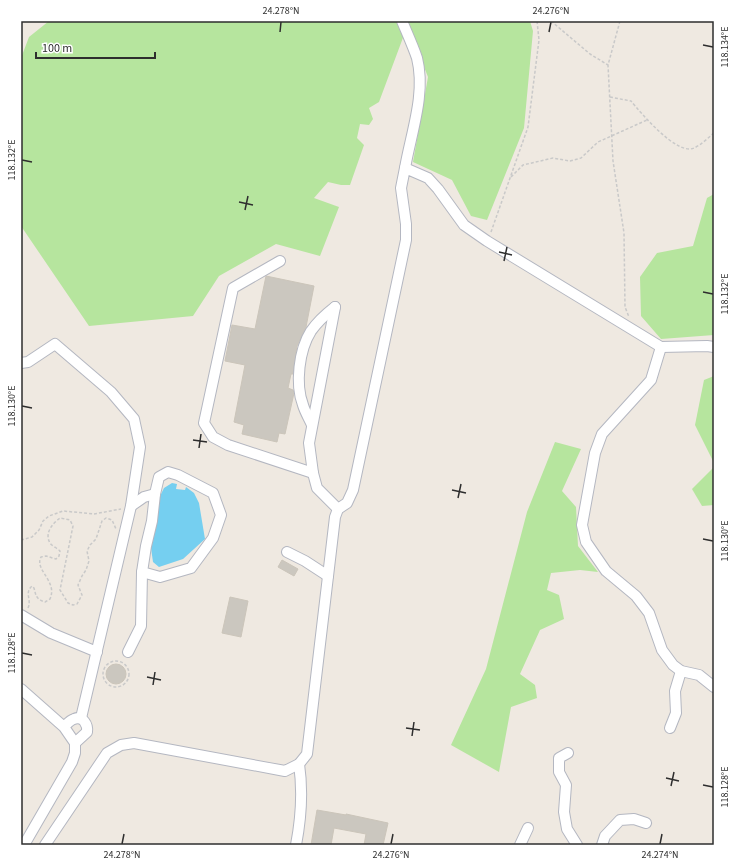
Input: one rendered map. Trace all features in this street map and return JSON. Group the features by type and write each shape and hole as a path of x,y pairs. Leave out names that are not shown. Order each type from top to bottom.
{"street":[{"path":"45,845 107,752 121,745 134,743 285,771 299,764 307,754 334,517 338,509 347,503 353,490 406,240 406,224 401,188 420,98 420,79 417,58 402,21"},
{"path":"404,168 428,178 438,188 464,225 487,241 661,347 714,347"},
{"path":"280,261 233,288 204,423 213,437 228,445 313,473"},
{"path":"312,425 303,405 299,386 300,365 305,343 312,330 322,316 335,307 309,443 313,473 317,488 338,509"},
{"path":"21,363 28,362 55,344 111,392 134,419 140,447 131,506 98,652 81,718"},
{"path":"661,347 651,380 602,434 595,452 582,525 586,542 606,571 636,596 649,613 662,650 673,666 681,671 699,675 714,688"},
{"path":"128,652 141,626 142,572 159,478 168,472 173,473 213,493 221,515 213,538 191,568 160,577 142,572"},
{"path":"131,506 144,497 155,494"},
{"path":"287,552 305,561 328,576"},
{"path":"24,612 52,633 98,652"},
{"path":"670,728 676,713 675,692 681,671"},
{"path":"21,689 64,727 75,743 75,753 72,762 24,845"},
{"path":"64,727 73,719 81,718"},
{"path":"75,743 87,732 88,727 81,718"},
{"path":"568,753 559,758 559,772 566,785 564,812 566,829 577,845"},
{"path":"296,845 300,824 301,780 299,764"},
{"path":"602,845 605,836 620,820 634,819 646,823"},
{"path":"520,845 528,828"}],"path":[{"path":"487,241 528,127 539,40 537,21"},
{"path":"551,21 590,54 608,65"},
{"path":"620,21 608,65 613,161 624,233 625,307 635,331"},
{"path":"610,97 631,101 647,120 684,149 693,149 714,133"},
{"path":"509,179 523,165 553,158 570,161 581,158 598,142 647,120"},
{"path":"21,540 32,537 39,530 43,521 49,516 63,511 94,514 131,506"},
{"path":"24,612 29,606 30,602 28,589 32,586 36,597 45,602 50,600 53,594 52,586 45,573 39,566 39,562 41,557 46,556 56,559 59,556 60,551 49,541 48,536 50,527 54,523 60,518 70,520 73,526 60,590 68,603 73,605 77,604 82,595 78,585 89,561 87,551 96,539 102,521 106,518 112,520 116,526 116,531"},
{"path":"117,661 125,664 128,676 121,685 113,686 106,682 103,674 104,669 109,663 117,661"}],"green space":[{"path":"49,21 397,21 404,35 379,102 369,108 373,119 369,125 360,124 357,138 364,145 350,185 341,185 328,182 314,198 339,207 320,256 276,244 219,276 193,316 89,326 21,226 21,58 29,37"},
{"path":"406,21 530,21 533,31 524,128 487,220 471,216 452,180 413,162 428,77"},
{"path":"714,194 714,335 661,339 641,316 640,277 657,253 693,246 707,198"},
{"path":"714,376 714,463 695,425 704,380"},
{"path":"555,442 581,449 562,491 576,507 578,546 598,572 580,570 551,573 547,590 559,595 564,619 540,630 520,674 535,685 537,698 511,707 499,772 451,745 486,669 527,512"},
{"path":"714,467 714,505 702,506 692,489"}],"water":[{"path":"172,483 177,484 176,489 185,490 186,487 194,493 199,503 205,539 183,559 159,567 153,562 150,541 157,522 158,500 164,488"}],"building":[{"path":"266,276 314,286 306,327 297,346 293,374 291,374 288,388 293,390 294,393 285,434 279,433 277,442 242,434 244,425 234,422 245,365 225,361 232,325 255,329"},
{"path":"282,560 298,569 294,576 278,567"},
{"path":"230,597 248,601 241,637 222,633"},
{"path":"116,664 123,667 126,674 123,681 116,684 109,681 106,674 109,667"},
{"path":"317,810 346,814 388,823 383,845 364,845 366,834 334,828 331,845 311,845"}]}
